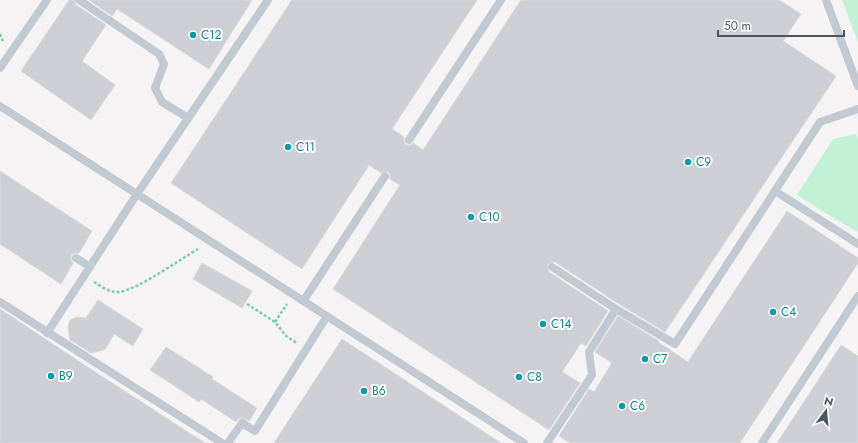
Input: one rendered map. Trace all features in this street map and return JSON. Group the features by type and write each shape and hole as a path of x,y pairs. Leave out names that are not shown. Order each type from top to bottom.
{"lane":[{"path":"0,68 47,0"},
{"path":"79,0 159,54 164,64 155,88 162,102 188,118"},
{"path":"47,333 137,194 268,0"},
{"path":"409,140 501,0"},
{"path":"826,0 858,86"},
{"path":"0,106 304,300 524,443"},
{"path":"552,267 616,309 675,344 820,122 858,109"},
{"path":"304,300 385,176"},
{"path":"775,191 858,244"},
{"path":"76,258 90,267"},
{"path":"762,443 858,296"},
{"path":"0,302 222,443"},
{"path":"547,443 592,375 589,352 616,309"},
{"path":"228,443 242,423 255,431 327,316"}],"path":[{"path":"84,276 109,291 119,292 138,286 211,241"},
{"path":"275,322 294,294"},
{"path":"247,304 275,322 286,336 306,348"}],"green space":[{"path":"842,0 858,0 858,42"},
{"path":"856,134 858,140 858,232 797,195 833,139"}],"building":[{"path":"69,0 74,0 76,5 106,25 82,61 115,85 91,120 21,71"},
{"name":"C12","path":"89,0 252,0 209,69 117,9 112,16"},
{"path":"292,0 477,0 392,129 404,137 404,142 406,145 411,145 413,143 423,150 521,0 779,0 801,14 783,41 836,76 665,332 555,262 548,264 547,267 549,272 608,311 586,346 581,343 562,372 580,383 549,430 333,289 400,185 390,179 390,174 388,172 385,171 381,173 369,165 302,269 171,183"},
{"path":"0,171 92,231 79,253 74,253 71,255 71,260 73,263 61,284 0,244"},
{"name":"C4","path":"787,211 858,258 858,263 740,443 570,443 559,436 589,389 594,392 612,363 595,352 618,316 659,341 658,342 688,362"},
{"path":"202,263 252,291 242,308 193,279"},
{"path":"98,300 143,329 133,346 114,334 106,348 91,353 70,340 68,327 70,320 77,317 86,318"},
{"name":"B9","path":"0,309 86,366 205,443 0,443"},
{"name":"B6","path":"342,339 501,443 274,443"},
{"path":"841,345 858,356 858,443 777,443"},
{"path":"166,347 213,377 212,379 257,408 249,421 239,418 236,422 201,399 199,402 150,370"}],"place":[{"name":"C12","path":"193,35"},
{"name":"C11","path":"288,147"},
{"name":"C9","path":"688,162"},
{"name":"C10","path":"471,217"},
{"name":"C4","path":"773,312"},
{"name":"C14","path":"543,324"},
{"name":"C7","path":"645,359"},
{"name":"B9","path":"51,376"},
{"name":"C8","path":"519,377"},
{"name":"B6","path":"364,391"},
{"name":"C6","path":"622,406"}]}
